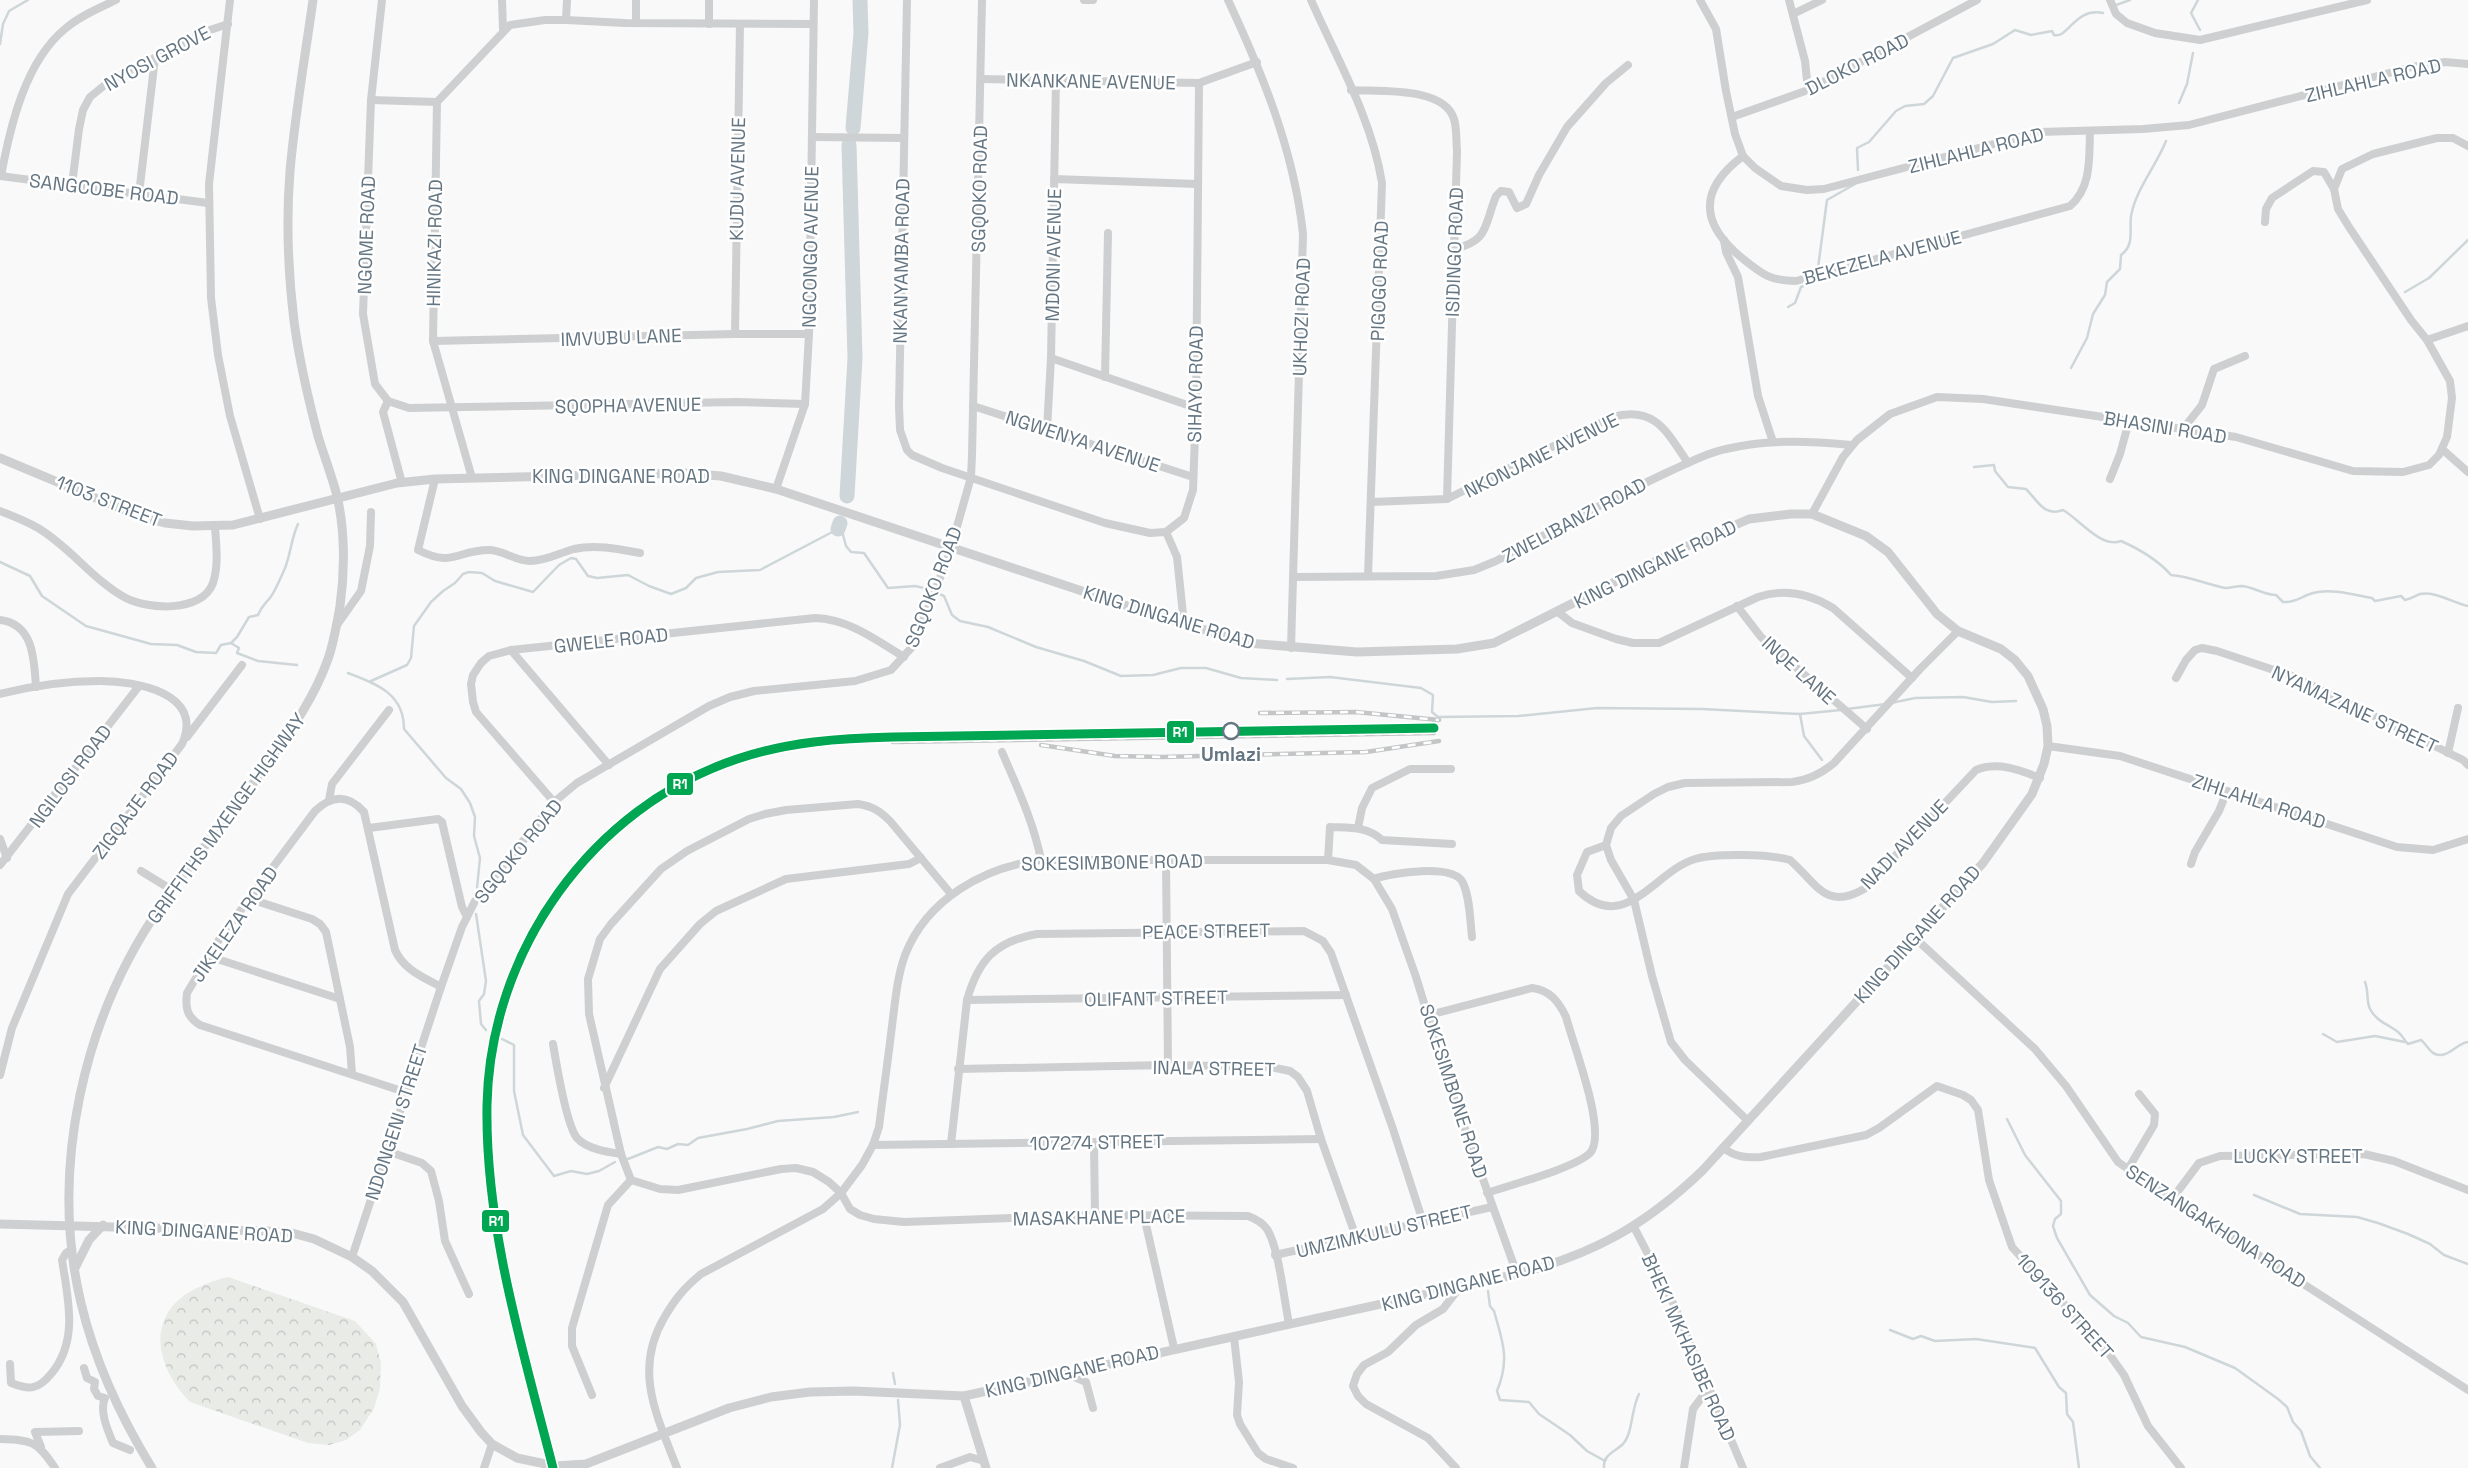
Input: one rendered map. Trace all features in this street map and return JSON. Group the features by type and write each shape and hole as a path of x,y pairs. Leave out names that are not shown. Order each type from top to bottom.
{"street":[{"path":"0,176 13,115 39,62 65,28 83,16 116,0"},
{"path":"230,0 212,142 208,203 211,298 218,355 230,416 260,519"},
{"name":"GRIFFITHS MXENGE HIGHWAY","path":"152,1468 132,1436 104,1377 81,1304 69,1224 71,1156 87,1066 96,1037 126,965 172,890 270,760 305,709 329,657 336,626 343,576 342,539 337,497 319,438 301,364 290,275 288,228 290,172 313,0"},
{"name":"NGOME ROAD","path":"382,0 371,100 363,314 375,384 388,401"},
{"path":"502,0 503,29"},
{"path":"566,20 567,0"},
{"path":"636,0 636,23"},
{"path":"709,0 709,24"},
{"name":"NGCONGO AVENUE","path":"776,489 805,404 809,334 814,0"},
{"name":"NKANYAMBA ROAD","path":"907,0 899,406 901,436 904,445 912,454 942,468 971,476"},
{"name":"SGQOKO ROAD","path":"441,987 467,917 476,901 554,802 577,783 709,706 730,697 754,691 855,681 891,670 913,646 952,546 971,476 982,79 982,0"},
{"path":"1084,0 1093,0"},
{"name":"UKHOZI ROAD","path":"1228,0 1257,62 1277,118 1299,200 1303,234 1291,648"},
{"name":"PIGOGO ROAD","path":"1311,0 1366,124 1379,162 1382,183 1368,576"},
{"path":"1700,0 1716,29 1732,117 1743,156"},
{"path":"1789,0 1805,61 1808,90"},
{"path":"1793,14 1822,0"},
{"name":"DLOKO ROAD","path":"1732,117 1808,90 1977,0"},
{"path":"2110,0 2116,14 2127,23 2155,33 2200,40 2366,0"},
{"path":"371,100 437,102 503,29 510,25 525,22 566,20 636,23 813,24"},
{"name":"NYOSI GROVE","path":"72,185 79,129 83,110 90,97 112,80 203,33 228,24"},
{"name":"KUDU AVENUE","path":"735,334 740,24"},
{"path":"138,194 155,58"},
{"path":"1199,83 1257,62"},
{"name":"ZIHLAHLA ROAD","path":"1743,156 1755,168 1781,186 1807,190 1824,188 2039,132 2189,125 2418,65 2445,62 2468,64"},
{"path":"1454,249 1470,246 1480,239 1496,196 1501,191 1509,192 1516,207 1520,208 1526,204 1539,175 1567,126 1606,83 1628,64"},
{"name":"NKANKANE AVENUE","path":"982,79 1199,83"},
{"name":"MDONI AVENUE","path":"1047,429 1051,358 1056,80"},
{"name":"SIHAYO ROAD","path":"1166,532 1184,518 1189,506 1193,477 1196,408 1199,83"},
{"name":"ISIDINGO ROAD","path":"1351,90 1424,95 1440,101 1452,114 1456,129 1448,499"},
{"name":"HINIKAZI ROAD","path":"437,102 433,341 472,478"},
{"name":"BEKEZELA AVENUE","path":"1743,156 1715,184 1711,194 1710,214 1724,240 1763,274 1771,279 1796,281 2070,206 2081,194 2089,165 2090,130"},
{"path":"812,137 904,138"},
{"path":"2334,189 2342,169 2373,154 2437,138 2453,138 2468,146"},
{"path":"2265,222 2266,209 2272,198 2313,171 2324,172 2334,189"},
{"name":"SANGCOBE ROAD","path":"0,176 208,203"},
{"path":"1054,179 1197,184"},
{"name":"BHASINI ROAD","path":"1812,514 1851,446 1890,414 1936,397 1983,399 2248,440 2340,469 2389,474 2422,468 2434,461 2442,449 2450,422 2452,389 2445,369 2349,227 2338,209 2334,189"},
{"path":"1105,377 1108,233"},
{"path":"1724,240 1726,252 1738,277 1758,396 1773,442"},
{"path":"2427,340 2468,326"},
{"name":"IMVUBU LANE","path":"433,341 809,334"},
{"path":"2183,429 2202,405 2214,369 2245,356"},
{"path":"1051,358 1196,408"},
{"path":"402,483 383,412 388,401 409,408 451,408"},
{"name":"SQOPHA AVENUE","path":"451,408 737,402 805,404"},
{"name":"NGWENYA AVENUE","path":"973,406 1193,477"},
{"name":"NKONJANE AVENUE","path":"1371,502 1448,499 1605,420 1632,413 1643,415 1662,426 1688,464"},
{"path":"2110,479 2120,454 2129,421"},
{"name":"ZWELIBANZI ROAD","path":"1293,577 1436,576 1474,570 1496,561 1638,486 1725,449 1773,442 1808,440 1851,446"},
{"path":"2442,449 2468,472"},
{"name":"1103 STREET","path":"0,458 141,516 165,523 214,526 260,519 337,497"},
{"name":"KING DINGANE ROAD","path":"0,1224 69,1224 292,1233 314,1239 352,1257 372,1271 403,1302 462,1406 480,1432 492,1444 529,1462 544,1466 574,1466 595,1461 730,1408 771,1397 810,1392 854,1390 964,1396 1174,1348 1234,1337 1517,1274 1573,1256 1634,1227 1676,1196 1723,1148 1982,863 2032,794 2040,778 2048,746 2047,726 2043,709 2028,676 2015,660 2001,649 1958,632 1936,614 1888,552 1866,536 1812,514 1764,517 1729,526 1494,643 1475,648 1356,652 1247,643 1184,624 776,489 722,476 684,473 435,479 402,483 337,497"},
{"path":"971,476 1105,523 1150,533 1166,532 1177,557 1184,624"},
{"path":"435,479 418,550 442,559 489,550 519,560 530,561 585,548 613,548 640,553"},
{"path":"0,511 38,528 111,589 126,598 158,608 190,603 202,596 212,585 216,568 214,526"},
{"path":"336,626 361,591 370,546 371,512"},
{"path":"1558,612 1562,617 1578,626 1616,639 1643,644 1659,643 1737,606 1773,592 1782,591 1819,599 1833,608 1912,678"},
{"name":"INQE LANE","path":"1737,606 1761,638 1867,729"},
{"name":"GWELE ROAD","path":"554,802 476,712 471,693 473,675 489,656 511,650 815,618 831,619 847,624 904,657"},
{"path":"0,620 16,626 27,635 34,662 36,687"},
{"path":"1747,1120 1685,1060 1672,1042 1652,976 1634,900 1611,860 1606,845 1611,828 1621,816 1668,787 1685,783 1807,780 1822,773 1867,729 1912,678 1958,632"},
{"name":"NYAMAZANE STREET","path":"2176,678 2186,660 2198,648 2207,648 2295,677 2448,753 2468,765"},
{"path":"511,650 609,765"},
{"path":"182,744 242,665"},
{"name":"ZIGQAJE ROAD","path":"0,694 36,687 100,681 139,686 169,696 179,703 188,723 182,744 68,894 2,1054 0,1075"},
{"name":"NGILOSI ROAD","path":"0,866 139,686"},
{"path":"2448,753 2458,708"},
{"name":"JIKELEZA ROAD","path":"389,710 332,784 329,800 315,811 208,956 187,993 186,1003 188,1013 194,1020 405,1092"},
{"name":"ZIHLAHLA ROAD","path":"2048,746 2120,756 2397,847 2433,850 2468,839"},
{"path":"1002,752 1025,807 1038,844 1041,860"},
{"name":"NADI AVENUE","path":"1634,900 1684,864 1694,859 1771,856 1790,860 1826,895 1846,898 1864,889 1976,770 1984,766 2006,768 2040,778"},
{"path":"1358,828 1367,795 1372,788 1410,769 1451,769"},
{"path":"2191,864 2195,852 2219,811 2227,791"},
{"path":"329,800 346,798 356,803 364,812 395,950 399,960 408,968 441,987"},
{"path":"592,1395 572,1346 572,1328 608,1205 631,1180 621,1154 604,1088 589,1014 588,979 591,965 600,939 610,924 670,861 749,819 786,810 858,804 869,805 890,821 951,894"},
{"path":"369,828 438,819 442,822 462,907 467,917"},
{"path":"1328,860 1330,827 1358,828 1374,833 1382,840 1452,844"},
{"path":"0,839 7,858"},
{"path":"1606,845 1592,848 1585,854 1577,875 1578,888 1585,896 1601,905 1610,906 1634,900"},
{"path":"604,1088 660,969 700,924 716,911 769,885 786,879 909,864 921,858"},
{"name":"SOKESIMBONE ROAD","path":"677,1468 664,1434 648,1375 651,1346 655,1333 683,1289 701,1274 823,1209 841,1193 862,1165 873,1145 879,1127 898,985 905,955 916,933 951,894 976,877 1016,863 1041,860 1328,860 1356,865 1374,879 1392,909 1429,1015 1450,1087 1517,1274"},
{"path":"1166,860 1168,1065"},
{"path":"142,870 172,890"},
{"path":"1374,879 1399,873 1444,872 1454,874 1464,884 1472,937"},
{"path":"250,899 312,919 320,924 326,932 330,944 352,1074"},
{"name":"PEACE STREET","path":"951,1144 967,1000 973,979 983,961 1000,947 1020,936 1037,934 1167,931 1304,931 1323,941 1331,953 1393,1129 1423,1222"},
{"name":"SENZANGAKHONA ROAD","path":"1915,938 2035,1049 2066,1086 2118,1162 2172,1199 2468,1390"},
{"path":"208,956 340,999"},
{"name":"NDONGENI STREET","path":"352,1257 441,987"},
{"path":"1429,1015 1532,988 1540,989 1553,998 1560,1005 1566,1017 1596,1121 1594,1148 1574,1163 1487,1193"},
{"name":"OLIFANT STREET","path":"967,1000 1346,995"},
{"path":"553,1044 559,1078 575,1134 582,1143 621,1154"},
{"name":"INALA STREET","path":"958,1069 1168,1065 1270,1067 1290,1071 1298,1077 1307,1091 1321,1139 1356,1237"},
{"name":"109136 STREET","path":"1723,1148 1734,1156 1746,1158 1761,1157 1866,1135 1879,1128 1938,1086 1964,1095 1972,1100 1978,1110 1989,1180 2012,1246 2107,1351 2124,1375 2156,1438 2181,1468"},
{"path":"2128,1169 2154,1125 2155,1114 2139,1094"},
{"name":"107274 STREET","path":"873,1145 1321,1139"},
{"path":"1094,1142 1095,1215"},
{"path":"387,1152 422,1163 431,1171 439,1201 445,1241 469,1294"},
{"name":"LUCKY STREET","path":"2172,1199 2199,1163 2220,1156 2364,1154 2394,1161 2468,1190"},
{"name":"MASAKHANE PLACE","path":"631,1180 660,1189 678,1190 781,1169 796,1168 813,1172 829,1182 841,1193 850,1209 860,1216 904,1222 1095,1215 1248,1216 1255,1218 1268,1231 1275,1255 1289,1324"},
{"name":"UMZIMKULU STREET","path":"1275,1255 1492,1207"},
{"path":"1144,1216 1174,1348"},
{"path":"75,1268 89,1240 103,1226"},
{"name":"BHEKI MKHASIBE ROAD","path":"1634,1227 1674,1305 1710,1394 1743,1468"},
{"path":"10,1364 11,1383 26,1388 42,1384 59,1364 67,1345 69,1331 62,1260 72,1248"},
{"path":"1456,1468 1428,1438 1366,1404 1358,1396 1353,1386 1357,1374 1364,1365 1388,1352 1416,1324 1443,1309 1460,1287"},
{"path":"1234,1337 1239,1382 1237,1415 1245,1433 1258,1453 1266,1459 1293,1468"},
{"path":"84,1368 87,1378 95,1382 94,1389 98,1396 105,1398 102,1404 106,1425 113,1444 130,1450"},
{"path":"1065,1373 1086,1382 1093,1408"},
{"path":"1684,1468 1693,1409 1702,1397 1710,1394"},
{"path":"964,1396 985,1464"},
{"path":"54,1468 42,1449 35,1432 78,1431"},
{"path":"0,1439 23,1440 34,1443 42,1449"},
{"path":"484,1468 492,1444"},
{"path":"940,1468 970,1457 985,1464"},
{"path":"1743,1468 1748,1468"}],"green space":[{"path":"228,1277 355,1321 376,1344 381,1363 380,1388 374,1408 360,1430 346,1440 329,1445 308,1443 190,1402 181,1392 167,1370 163,1358 161,1332 164,1320 176,1302 189,1292"}],"waterway":[{"path":"0,44 3,24 9,11 28,0"},
{"path":"853,128 861,33 860,0"},
{"path":"2116,5 2130,0"},
{"path":"2198,0 2191,13 2200,30"},
{"path":"1858,170 1857,148 1869,142 1896,111 1905,106 1924,104 1933,96 1953,58 1993,44 2015,30 2031,35 2052,31 2054,35 2059,35 2086,14 2093,12 2103,13"},
{"path":"2179,103 2187,84 2193,53"},
{"path":"2071,368 2087,338 2093,314 2105,295 2107,282 2120,269 2121,255 2130,242 2131,216 2137,196 2166,141"},
{"path":"847,496 855,358 849,145"},
{"path":"1818,268 1827,200 1855,184"},
{"path":"2405,292 2429,278 2468,240"},
{"path":"1788,307 1795,303 1801,287 1820,280"},
{"path":"1974,467 1994,465 1995,471 2008,487 2026,489 2046,510 2056,512 2063,510 2098,537 2106,541 2121,541 2148,555 2171,575 2226,588 2246,587 2276,595 2283,602 2327,591 2372,598 2375,601 2401,596 2405,600 2420,594 2432,594 2468,606"},
{"path":"838,529 840,523"},
{"path":"231,643 237,637 249,617 258,615 261,608 271,597 285,568 298,524"},
{"path":"371,681 407,665 411,658 414,626 431,602 455,583 463,574 469,572 482,573 495,581 533,592 559,565 571,558 576,559 588,576 597,578 628,575 649,586 671,594 686,588 696,578 718,572 760,570 838,529 842,531 846,546 851,552 864,553 888,588 915,586 928,589"},
{"path":"0,562 30,576 42,596 86,626 151,644 177,645 196,652 216,653 221,645 231,643 239,648 237,653 258,661 297,665"},
{"path":"937,593 944,596 952,615 960,621 988,627 1036,647 1084,661 1121,676 1153,675 1181,668 1206,668 1241,678 1277,680"},
{"path":"348,673 369,681 394,698 403,717 404,729 446,778 461,789 470,803 475,817 474,836 480,858 477,888"},
{"path":"1287,679 1330,677 1421,688 1433,695 1432,712 1438,717 1518,716 1597,708 1702,709 1800,714 1841,710"},
{"path":"1891,703 1915,698 1963,697 1992,702 2016,701"},
{"path":"1847,709 1886,704"},
{"path":"1800,714 1804,736 1822,760"},
{"path":"476,914 486,981 484,994 479,1001 481,1024 486,1030"},
{"path":"2365,982 2370,1009 2379,1020 2398,1032 2408,1044 2421,1040 2433,1053 2440,1055 2448,1053 2468,1042"},
{"path":"2323,1034 2337,1042 2375,1036 2405,1042"},
{"path":"502,1039 514,1045 514,1091 523,1135 554,1176 571,1171 587,1174 599,1171 615,1162"},
{"path":"628,1159 658,1147 667,1149 678,1144 688,1145 698,1138 778,1121 834,1117 858,1112"},
{"path":"2007,1119 2025,1155 2061,1201 2061,1214 2055,1219 2053,1226 2057,1238 2090,1295 2114,1316 2128,1323 2141,1337 2185,1347 2235,1368 2278,1399 2287,1407 2293,1422 2301,1431 2310,1456 2320,1468"},
{"path":"2254,1195 2300,1214 2357,1217 2378,1223 2430,1244 2444,1255 2468,1264"},
{"path":"1488,1291 1490,1306 1494,1311 1504,1351 1503,1370 1497,1391 1500,1400 1529,1402 1539,1414 1570,1435 1587,1451 1605,1461"},
{"path":"1890,1330 1913,1339 1921,1336 1935,1341 1976,1339 2035,1348 2059,1387 2066,1393 2067,1414 2073,1422 2079,1468"},
{"path":"893,1373 895,1384"},
{"path":"1604,1468 1607,1456 1623,1444 1629,1434 1639,1394"},
{"path":"892,1468 900,1425 898,1400"}],"railway":[{"path":"1260,713 1356,712 1439,720"},
{"path":"893,742 1434,733"},
{"path":"1041,745 1115,756 1162,757 1366,752 1439,741"}],"transit line":[{"name":"R1","path":"553,1468 518,1334 499,1243 492,1197 487,1105 493,1048 507,993 529,941 558,893 595,849 637,812 684,782 737,759 756,753 814,742 853,738 893,737 1434,728"}],"place":[{"name":"Umlazi","path":"1231,731"}]}
